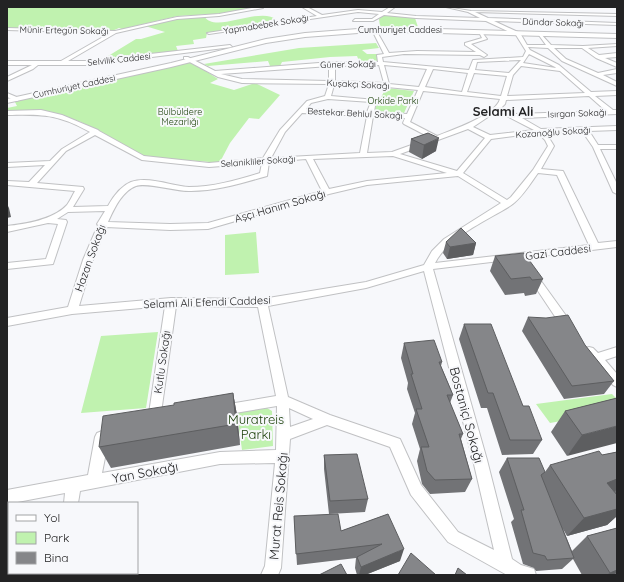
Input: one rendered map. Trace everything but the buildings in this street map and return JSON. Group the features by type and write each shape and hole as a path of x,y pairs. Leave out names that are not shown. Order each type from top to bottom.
{"main road":[{"name":"Cumhuriyet Caddesi","path":"187,59 230,46 262,39 357,28 617,35"},
{"name":"Cumhuriyet Caddesi","path":"10,98 88,82 266,41 305,35 374,30 617,35"}],"street":[{"name":"Münir Ertegün Sokağı","path":"7,29 115,32 176,18 218,15 262,7"},
{"path":"304,7 321,16"},
{"path":"358,11 365,7"},
{"path":"355,20 373,20 393,7"},
{"path":"448,7 460,8 469,11 515,32 526,49 549,61 589,94 614,112"},
{"path":"547,7 570,33"},
{"path":"351,9 357,28"},
{"name":"Yapmabebek Sokağı","path":"209,33 321,16 351,9 416,17 490,20"},
{"path":"469,11 617,15"},
{"name":"Dündar Sokağı","path":"490,20 617,24"},
{"path":"374,30 387,54"},
{"path":"62,63 115,32"},
{"path":"481,32 485,39 467,44 491,60"},
{"path":"540,34 550,47 564,60 617,84"},
{"path":"526,49 617,45"},
{"name":"Selvilik Caddesi","path":"7,63 99,62 230,46"},
{"path":"583,47 598,57 617,65"},
{"path":"393,154 435,137 468,127 497,109 502,104 510,75 525,58 526,49"},
{"path":"388,85 378,56 412,52 466,55 482,54"},
{"path":"466,55 474,61 525,58"},
{"path":"598,57 617,55"},
{"path":"187,59 212,73"},
{"path":"464,93 474,61"},
{"path":"7,79 31,68 38,62"},
{"path":"328,97 332,83 332,64"},
{"name":"Güner Sokağı","path":"212,73 332,64 381,64 431,67 510,75"},
{"path":"520,64 561,70"},
{"path":"289,81 293,67"},
{"path":"431,67 406,123 435,137"},
{"path":"597,75 617,71"},
{"name":"Kuşakçı Sokağı","path":"212,73 230,80 388,85 504,98 617,93"},
{"path":"266,160 282,131 301,111 310,102 328,97 374,101 370,114 363,154"},
{"path":"428,267 435,253 447,241 514,199 536,171 551,146 549,139 539,131 513,116 497,109"},
{"name":"Bestekar Behlul Sokağı","path":"301,111 409,116"},
{"name":"Selanikliler Sokağı","path":"7,113 41,112 60,116 96,131 142,158 209,165 308,157 393,154 427,163 458,174 508,204"},
{"name":"Isırgan Sokağı","path":"513,116 614,112"},
{"path":"577,113 583,118"},
{"path":"586,126 596,147 613,175 617,192"},
{"name":"Kozanoğlu Sokağı","path":"489,137 586,126 594,129 617,128"},
{"path":"458,174 489,137 468,127"},
{"path":"31,185 64,150 96,131"},
{"path":"596,147 617,147"},
{"path":"308,157 327,192"},
{"name":"Hazan Sokağı","path":"72,310 101,224 125,187 135,183 189,189 231,185 264,174 266,160"},
{"path":"7,165 52,163"},
{"path":"536,171 560,173 595,247"},
{"name":"Aşçı Hanım Sokağı","path":"101,224 170,227 208,226 327,192 367,183 458,174"},
{"path":"7,183 80,189 68,210"},
{"path":"7,229 48,220 68,210 110,208"},
{"path":"7,266 50,262 63,222 48,220"},
{"name":"Gazi Caddesi","path":"428,267 524,263 595,247 614,246"},
{"path":"524,263 573,333"},
{"name":"Selami Ali Efendi Caddesi","path":"7,322 72,310 171,302 262,303 366,285 428,267"},
{"name":"Bostaniçi Sokağı","path":"428,267 480,460 505,564"},
{"name":"Kutlu Sokağı","path":"154,422 171,302"},
{"name":"Murat Reis Sokağı","path":"262,303 283,400 283,456 272,573"},
{"path":"582,343 617,382"},
{"path":"596,359 617,351"},
{"path":"214,412 283,400 326,419 395,443 416,490 453,537 505,564 517,572 528,575"},
{"path":"139,425 169,419"},
{"path":"284,435 326,419"},
{"path":"94,481 103,431 110,430"},
{"name":"Yan Sokağı","path":"7,497 220,458 283,456"},
{"path":"71,502 73,486"}],"green space":[{"path":"10,7 257,7 216,14 178,16 122,29 119,28 112,31 7,28 7,9"},
{"path":"381,15 415,18 418,27 380,27 379,19"},
{"path":"204,16 210,21 218,23 260,16 269,16 277,20 207,33 206,38 193,40 194,44 176,46 178,51 95,64 136,39 165,32 145,26 186,17"},
{"path":"376,43 379,48 362,50 367,54 379,54 379,61 359,61 357,56 282,62 280,66 270,66 268,61 208,66 204,64 299,48"},
{"name":"Bülbüldere Mezarlığı","path":"192,62 218,79 210,83 234,90 255,83 280,95 259,119 249,118 230,143 220,162 145,157 81,122 61,115 7,112 7,108 17,106 14,100"},
{"name":"Orkide Parkı","path":"386,88 414,91 404,113 373,112"},
{"path":"256,232 259,273 225,275 225,235"},
{"path":"158,332 146,408 81,413 101,336"},
{"path":"612,394 617,399 617,411 550,423 536,404"},
{"name":"Muratreis Parkı","path":"267,408 272,411 273,446 242,450 237,413"}],"district":[{"name":"Selami Ali","path":"503,111"}]}
